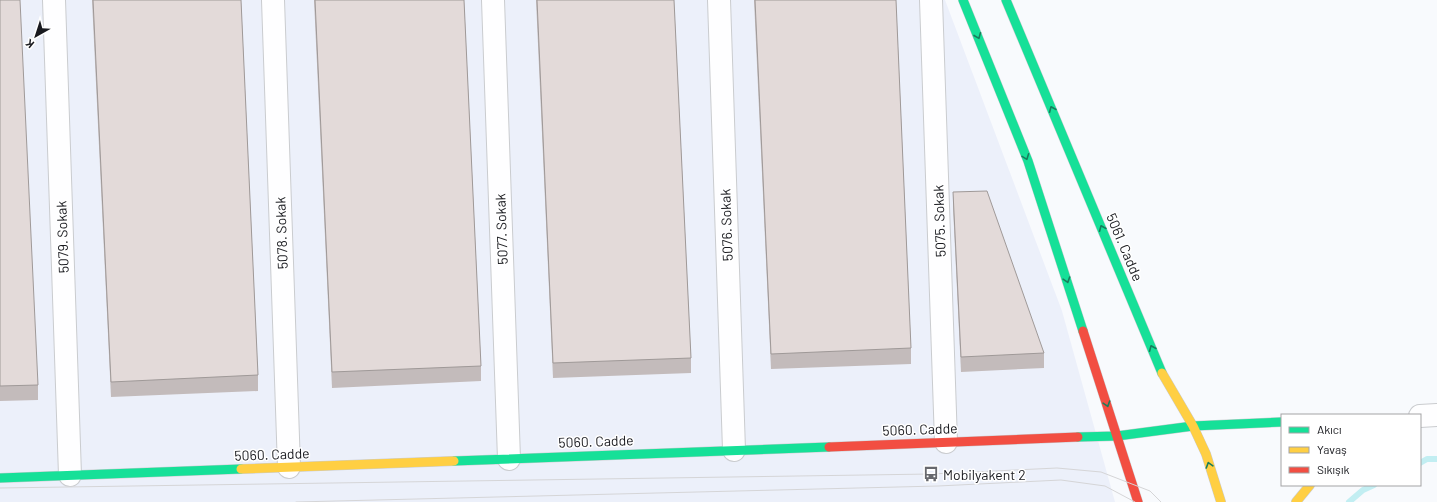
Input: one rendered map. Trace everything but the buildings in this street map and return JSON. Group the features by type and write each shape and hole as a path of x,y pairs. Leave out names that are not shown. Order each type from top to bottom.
{"street":[{"name":"5079. Sokak","path":"54,0 70,475"},
{"name":"5078. Sokak","path":"273,0 289,467"},
{"name":"5077. Sokak","path":"493,0 509,459"},
{"name":"5076. Sokak","path":"719,0 734,450"},
{"name":"5075. Sokak","path":"931,0 946,442"},
{"path":"964,0 1028,161 1138,502"},
{"name":"5061. Cadde","path":"1006,0 1165,379 1193,426 1206,454 1221,502"},
{"path":"1421,416 1437,415"},
{"name":"5060. Cadde","path":"0,478 1117,436 1193,426 1281,422"},
{"path":"1296,502 1309,486"}],"shaded area":[{"path":"0,0 945,0 1062,311 1115,502 0,502"}],"waterway":[{"path":"1421,462 1427,459 1437,459"},
{"path":"1349,502 1363,490 1372,486"}],"tram line":[{"path":"0,488 931,474 1057,468 1101,472 1150,491 1161,502"},
{"path":"296,502 938,486 1061,480 1105,486 1135,502"}],"traffic: fast":[{"path":"963,0 1028,161 1083,331"},
{"path":"1006,0 1162,373"},
{"path":"1078,437 1117,436 1193,426 1281,422"},
{"path":"454,461 829,447"},
{"path":"0,478 241,469"}],"traffic: slow":[{"path":"1162,373 1193,426 1206,454 1221,502"},
{"path":"241,469 454,461"},
{"path":"1296,502 1309,486"}],"traffic: jam":[{"path":"1083,331 1138,502"},
{"path":"829,447 1078,437"}],"place":[{"name":"Mobilyakent 2","path":"931,474"}]}
